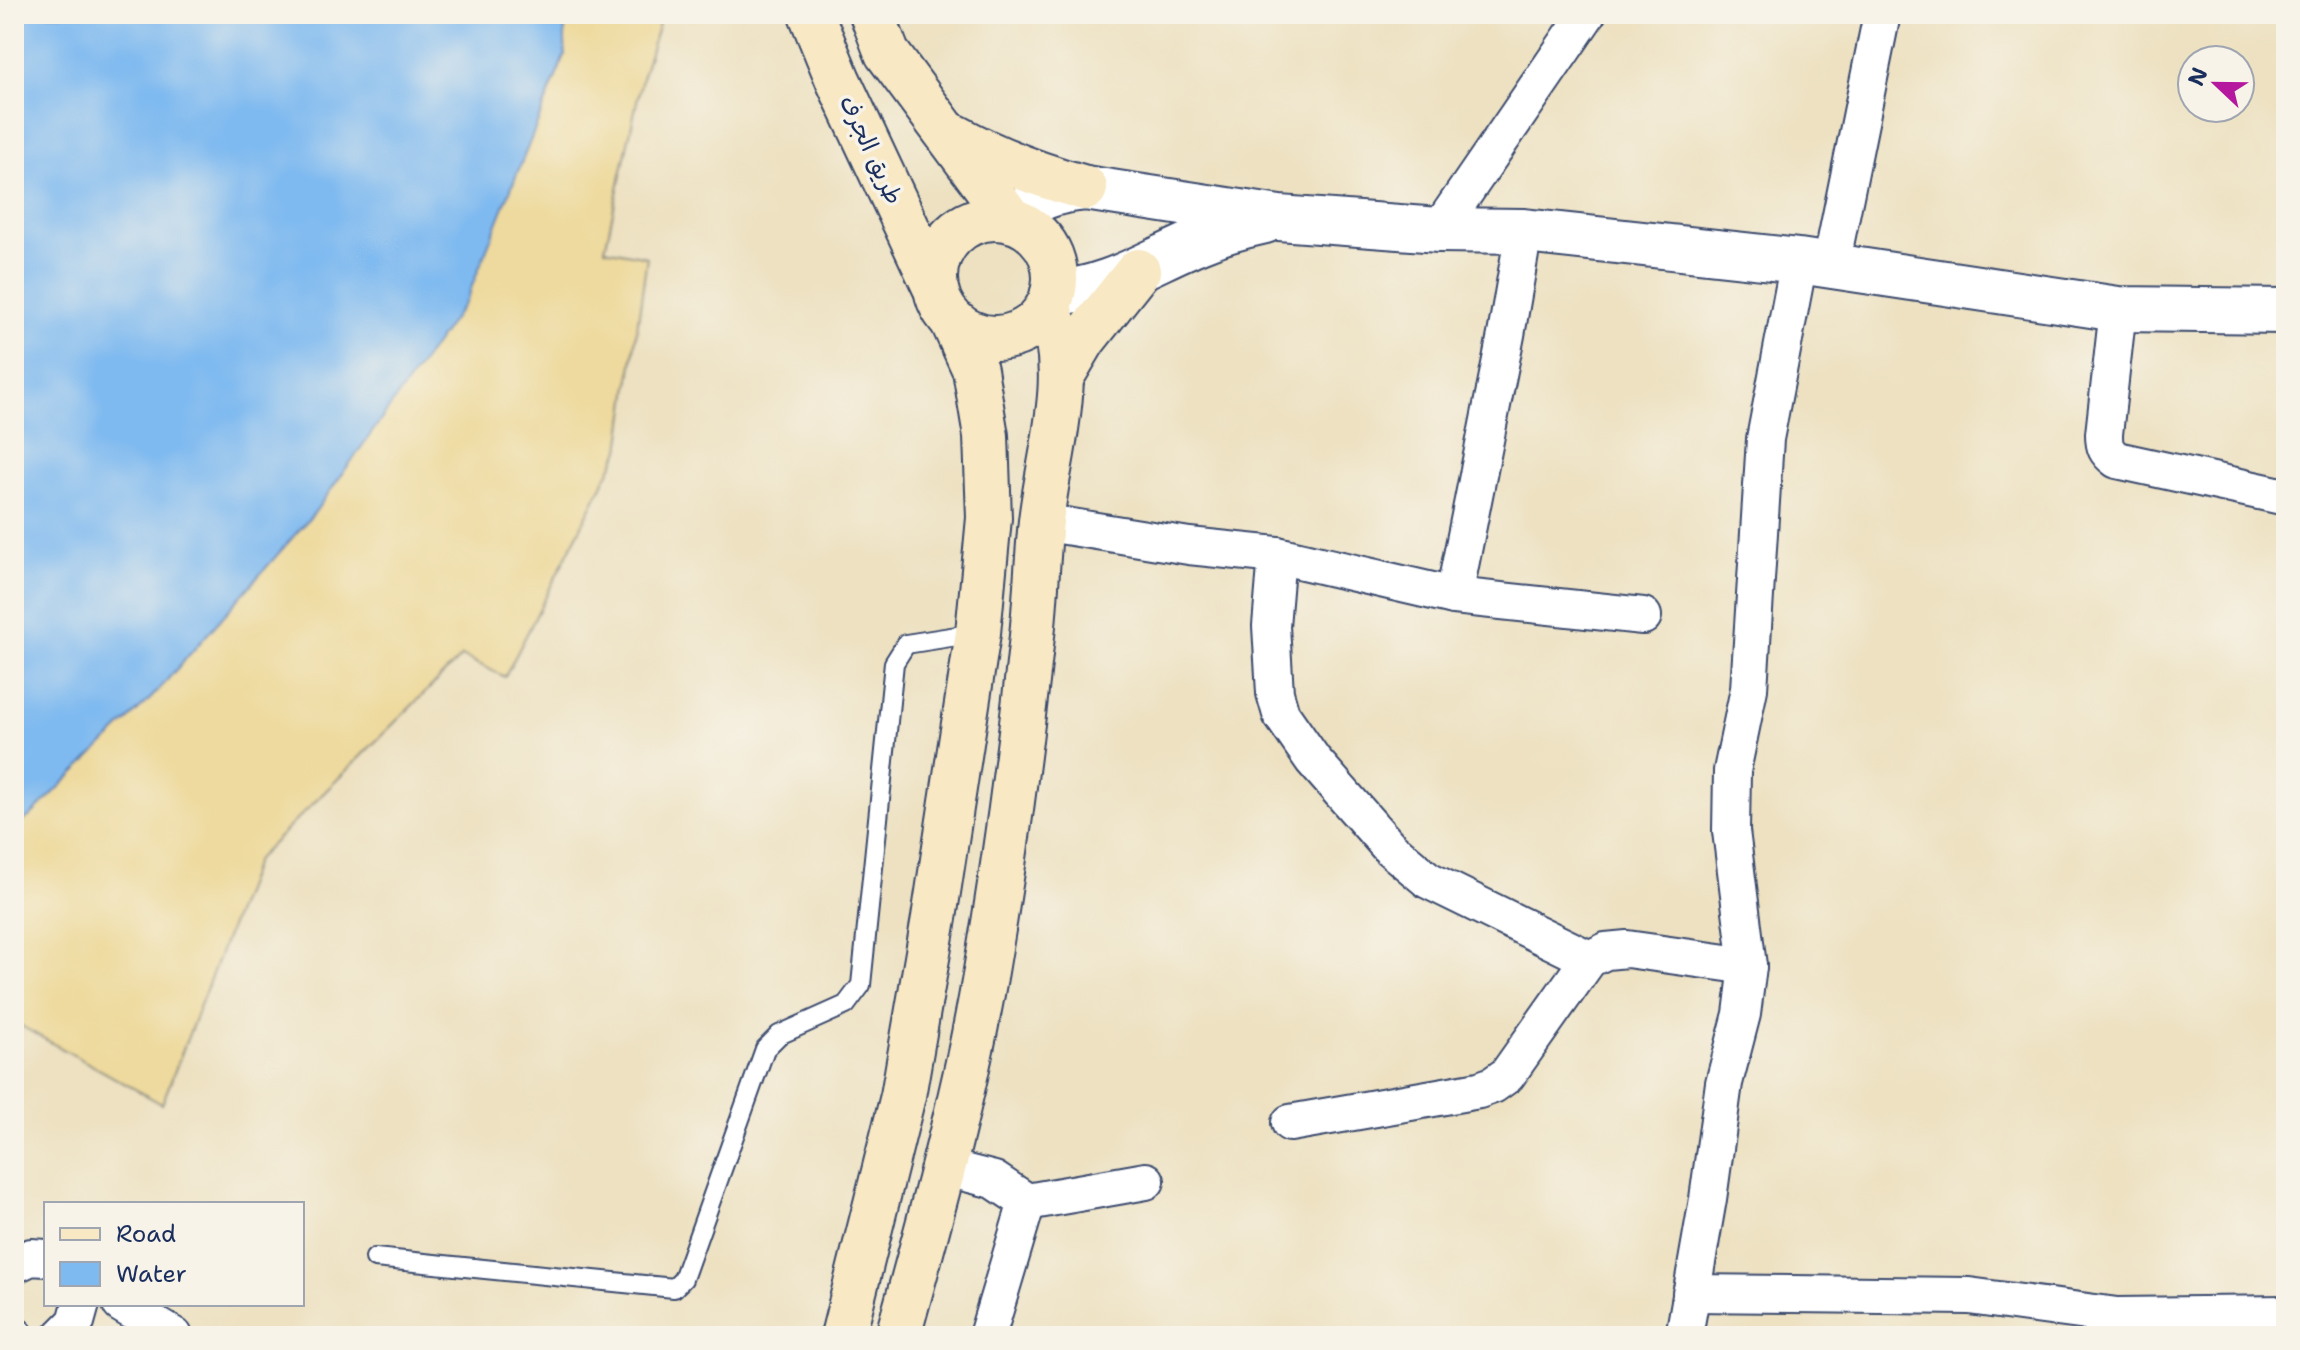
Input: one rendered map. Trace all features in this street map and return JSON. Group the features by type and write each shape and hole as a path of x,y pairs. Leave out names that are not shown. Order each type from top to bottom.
{"main road":[{"name":"طريق الجرف","path":"811,14 838,80 975,370 986,436 989,518 978,633 903,1096 843,1336"},
{"path":"872,14 887,53 1010,219"},
{"path":"949,133 992,157 1038,175 1085,188"},
{"path":"898,1336 943,1167 985,973 1032,636 1041,522 1062,376 1051,300 1055,275 1051,256 1042,240 1027,227 1010,219 995,217 975,221 958,231 944,246 936,264 944,303 968,332 986,338 1004,338 1022,332 1036,322 1051,300"},
{"path":"1062,376 1109,304 1138,271"},
{"path":"978,633 1032,636"}],"street":[{"path":"1439,230 1587,14"},
{"path":"1684,1336 1724,1083 1742,1014 1748,966 1731,831 1732,771 1749,689 1765,439 1882,14"},
{"path":"1010,219 1045,196 1085,188 1279,218 1439,230 1524,231 1815,263 2118,309 2286,311"},
{"path":"1051,300 1138,271 1197,242 1232,229 1279,218"},
{"path":"1454,596 1524,231"},
{"path":"2118,309 2104,434 2108,453 2117,460 2286,497"},
{"path":"1041,522 1189,546 1277,555 1454,596 1643,616"},
{"path":"1277,555 1271,626 1275,693 1287,723 1313,760 1390,848 1428,880 1589,959"},
{"path":"1290,1123 1406,1104 1493,1085 1507,1075 1589,959 1606,951 1627,949 1748,966"},
{"path":"943,1167 994,1180 1027,1202 1146,1181"},
{"path":"987,1336 1027,1202"},
{"path":"14,1265 31,1257 44,1258"},
{"path":"1691,1293 1969,1296 2117,1316 2274,1322"},
{"path":"62,1336 76,1322 80,1306"},
{"path":"124,1306 174,1336"}],"lane":[{"path":"375,1258 674,1288 683,1279 765,1049 779,1035 846,1005 861,985 894,663 906,644 978,633"}],"sand":[{"path":"565,14 662,14 642,78 605,249 647,257 620,450 505,677 462,656 256,860 162,1104 14,1022 14,828 152,697 315,512 465,301 565,55"}],"water":[{"path":"14,14 565,14 565,54 466,301 315,512 152,697 14,828"}]}
